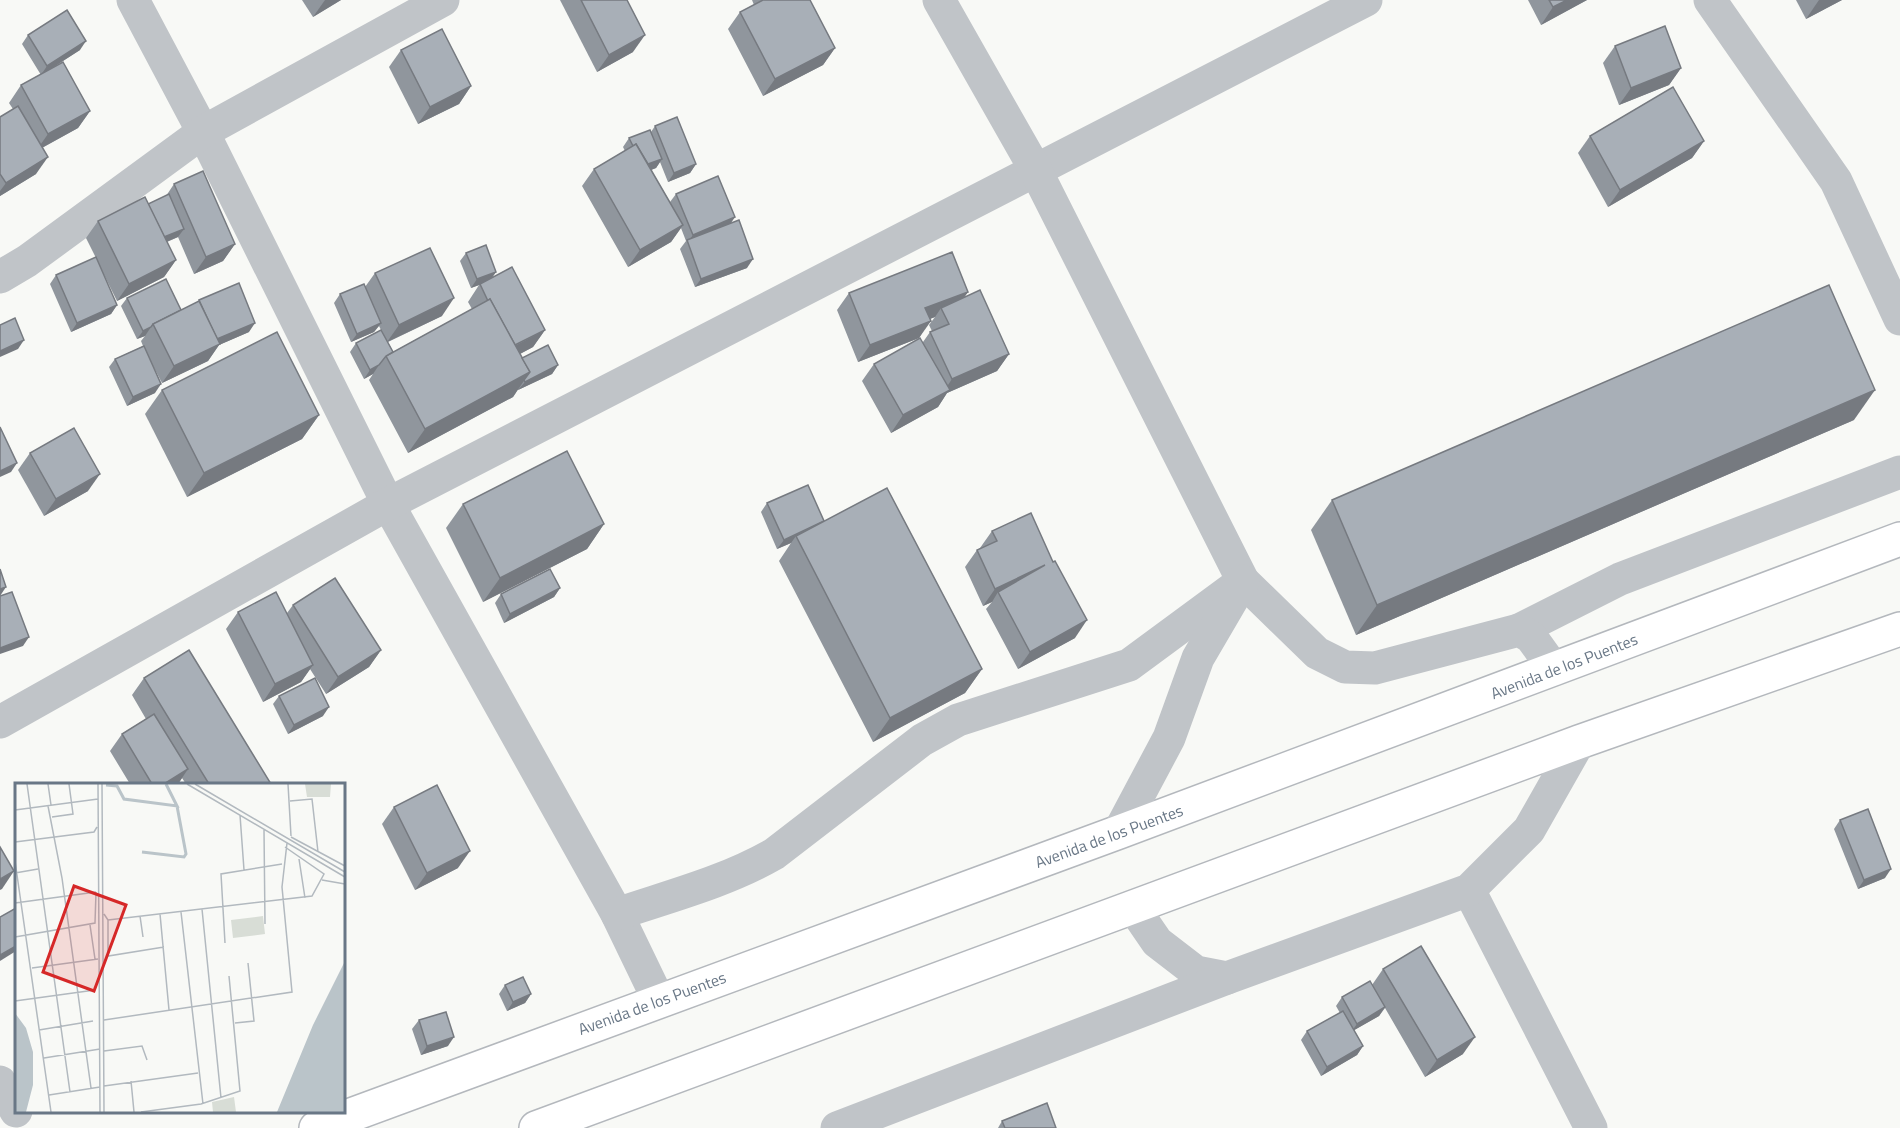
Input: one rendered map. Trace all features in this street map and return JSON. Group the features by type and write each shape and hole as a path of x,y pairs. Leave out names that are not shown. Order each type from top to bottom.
{"main road":[{"name":"Avenida de los Puentes","path":"316,1128 1119,832 1900,539"},
{"path":"536,1128 1579,742 1900,629"}],"street":[{"path":"133,0 203,132 388,504 616,914 659,1001"},
{"path":"0,277 27,261 203,132 443,0"},
{"path":"939,0 1035,169 1243,581 1317,653 1345,667 1374,668 1520,630 1620,579 1900,472"},
{"path":"0,722 388,504 1366,0"},
{"path":"1710,0 1836,182 1900,319"},
{"path":"1119,832 1169,738 1198,658 1243,581"},
{"path":"616,914 712,883 747,869 774,854 922,740 958,720 1129,665 1243,581"},
{"path":"1520,630 1531,637 1554,669"},
{"path":"837,1128 1227,978 1469,890 1529,830 1579,742"},
{"path":"1469,890 1591,1128"},
{"path":"1133,908 1157,942 1196,972 1227,978"},
{"path":"0,1082 15,1108"},
{"path":"18,1113 27,1128"}],"building":[{"path":"581,0 627,0 645,35 609,55"},
{"path":"763,0 810,0 835,48 775,79 740,12"},
{"path":"1549,0 1567,0 1553,7"},
{"path":"67,10 86,41 47,66 28,35"},
{"path":"1665,26 1681,68 1631,88 1615,46"},
{"path":"442,29 471,86 430,107 401,50"},
{"path":"63,62 90,111 48,134 21,85"},
{"path":"1673,87 1704,141 1620,190 1590,136"},
{"path":"18,106 48,157 6,183 0,174 0,117"},
{"path":"677,117 696,164 674,173 655,126"},
{"path":"650,130 662,159 648,164 636,144 633,146 629,138"},
{"path":"636,144 683,225 640,250 594,169"},
{"path":"203,171 235,244 206,257 174,184"},
{"path":"718,176 735,217 693,235 676,194"},
{"path":"169,194 184,229 164,237 148,204"},
{"path":"145,197 176,260 129,284 98,221"},
{"path":"739,220 753,259 701,279 687,240"},
{"path":"486,245 496,272 477,279 466,253"},
{"path":"430,248 454,298 399,325 375,273"},
{"path":"952,252 968,292 925,308 931,321 870,345 849,293"},
{"path":"96,257 117,305 77,323 56,275"},
{"path":"512,267 545,330 515,345 480,284"},
{"path":"166,279 181,310 143,331 127,298"},
{"path":"239,283 255,323 217,339 199,300"},
{"path":"364,284 381,323 357,334 340,294"},
{"path":"1829,285 1875,390 1377,605 1332,500"},
{"path":"980,290 1009,354 952,379 930,332 949,324 941,308"},
{"path":"490,299 530,372 425,429 386,356"},
{"path":"199,301 220,344 174,366 153,324"},
{"path":"15,318 24,340 0,351 0,325"},
{"path":"381,330 393,352 370,370 356,343"},
{"path":"277,332 319,415 204,473 162,390"},
{"path":"920,338 950,390 903,415 874,364"},
{"path":"548,345 558,365 525,382 530,372 522,358"},
{"path":"144,346 161,384 133,397 115,359"},
{"path":"0,427 17,463 0,471"},
{"path":"74,428 100,474 56,499 30,453"},
{"path":"567,451 604,524 500,578 463,504"},
{"path":"808,485 824,521 784,540 767,503"},
{"path":"887,488 982,669 890,718 796,536"},
{"path":"1031,513 1053,562 1055,561 1087,620 1030,652 998,592 1045,565 995,589 977,550 997,541 992,531"},
{"path":"0,569 6,587 0,589"},
{"path":"550,569 560,588 510,614 501,594"},
{"path":"335,578 381,650 338,677 293,605"},
{"path":"12,592 29,637 0,648 0,596"},
{"path":"276,592 313,665 275,684 238,612"},
{"path":"189,650 270,783 208,783 144,678"},
{"path":"315,678 329,707 294,725 279,696"},
{"path":"154,714 188,769 166,783 151,783 122,734"},
{"path":"437,785 470,851 427,873 394,807"},
{"path":"1868,809 1891,869 1864,880 1840,820"},
{"path":"0,847 14,871 0,879"},
{"path":"15,909 15,947 0,955 0,917"},
{"path":"1421,946 1475,1037 1437,1060 1383,969"},
{"path":"523,977 531,994 513,1002 505,985"},
{"path":"1370,981 1385,1007 1357,1024 1342,997"},
{"path":"1343,1011 1363,1046 1327,1067 1307,1031"},
{"path":"446,1012 454,1037 427,1046 419,1020"},
{"path":"1047,1103 1056,1128 1005,1128 1002,1121"}]}
